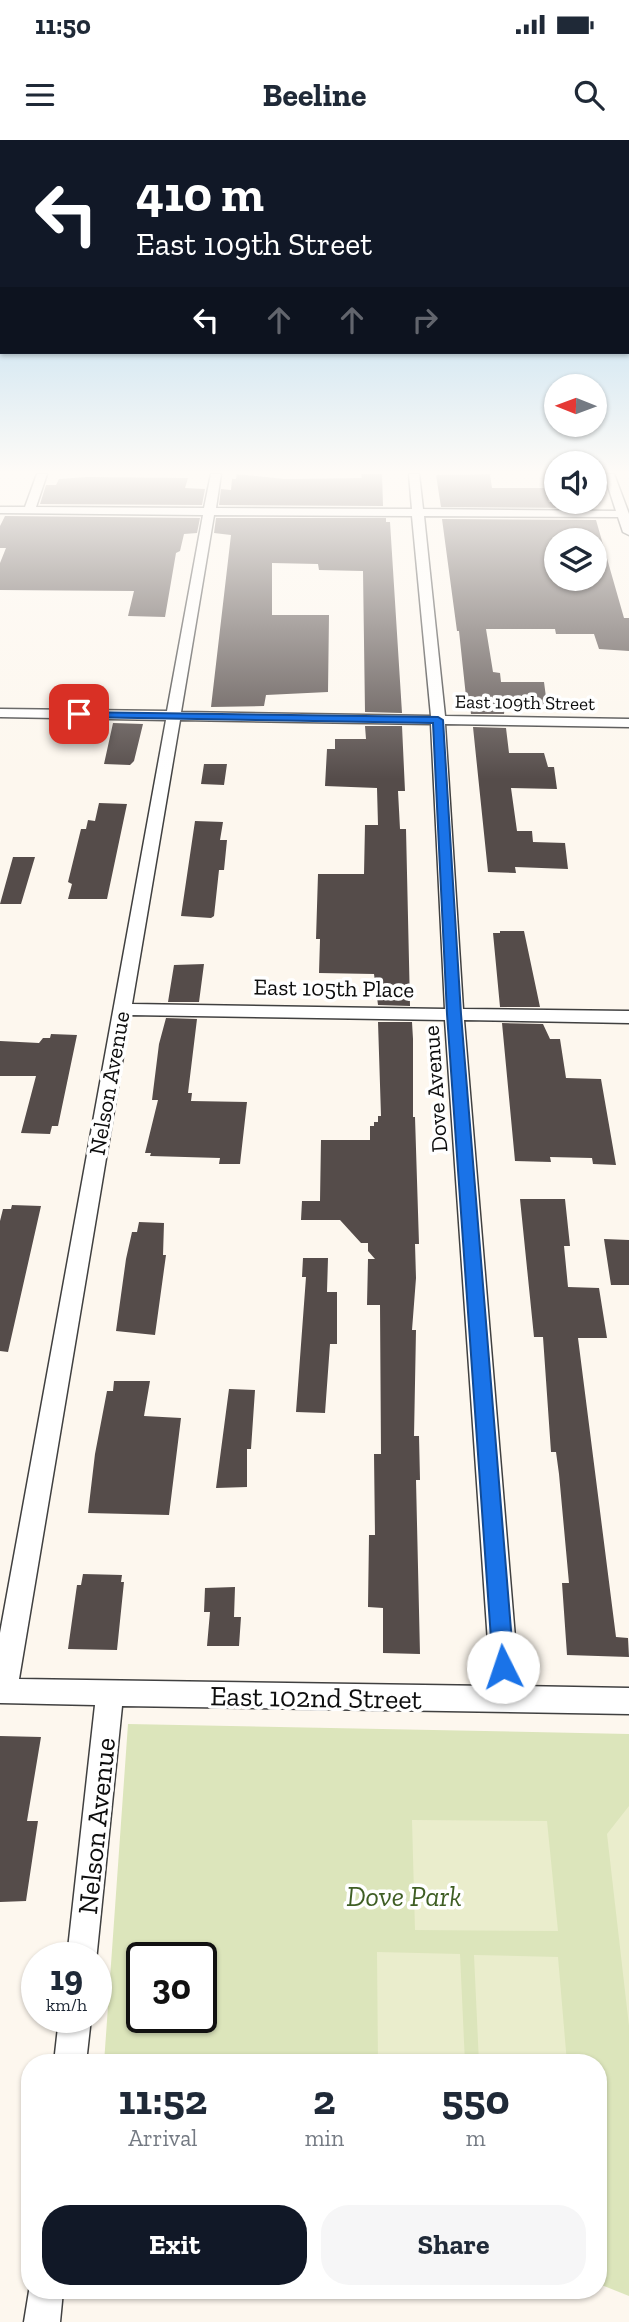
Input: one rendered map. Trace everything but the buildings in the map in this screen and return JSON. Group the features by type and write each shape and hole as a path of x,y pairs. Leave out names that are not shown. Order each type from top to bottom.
{"street":[{"name":"Nelson Avenue","path":"3,1691 197,576"},
{"name":"Dove Avenue","path":"424,576 438,720 454,1014 506,1700"},
{"name":"East 109th Street","path":"0,713 629,723"},
{"name":"East 105th Place","path":"122,1009 629,1017"},
{"name":"East 102nd Street","path":"3,1691 629,1702"},
{"name":"Nelson Avenue","path":"84,1942 110,1694"},
{"path":"71,2054 73,2033"},
{"path":"42,2322 44,2299"}],"green space":[{"name":"Dove Park","path":"128,1724 629,1734 629,2296 607,2287 607,2054 105,2054 106,2033 112,2033 112,1950"},
{"path":"629,1806 629,2026 607,1834"},
{"path":"412,1820 547,1821 558,1931 415,1930"},
{"path":"377,1952 460,1954 465,2054 378,2054"},
{"path":"474,1955 558,1957 566,2054 479,2054"}],"route":[{"path":"79,714 438,720 454,1014 503,1667"}]}
